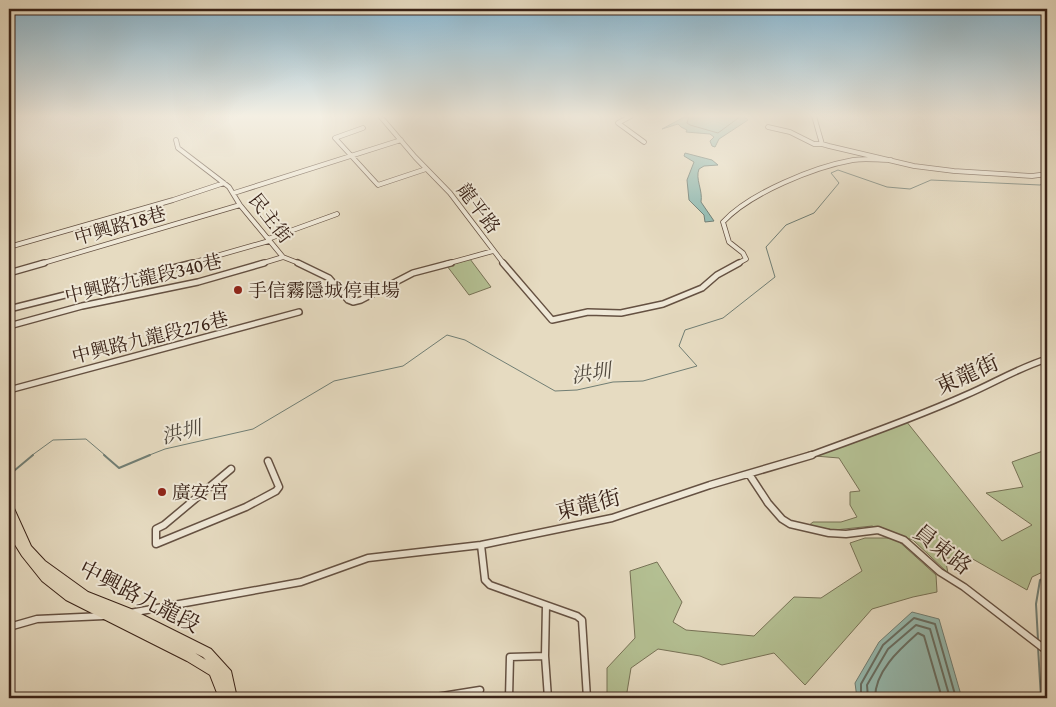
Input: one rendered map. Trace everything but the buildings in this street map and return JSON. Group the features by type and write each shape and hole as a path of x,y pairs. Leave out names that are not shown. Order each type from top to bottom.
{"main road":[{"name":"中興路九龍段","path":"9,507 28,549 42,564 85,596 214,671 224,698"},
{"name":"中興路九龍段","path":"9,527 25,553 45,578 70,596 118,614 207,653 227,676 232,698"}],"street":[{"name":"民主街","path":"179,149 224,183 234,193 240,205 283,257 289,258 329,278 348,300 353,302 361,300 413,273 493,252"},
{"path":"345,149 378,185 426,169"},
{"path":"234,193 372,149"},
{"name":"龍平路","path":"409,149 450,193 493,252 552,320 588,312 621,314 650,308 702,288 717,274 746,259 743,253 729,242 723,222 744,203 761,193 820,170 853,160 891,160"},
{"path":"844,149 891,160 954,171 1032,176 1047,174"},
{"path":"9,247 224,183"},
{"name":"中興路18巷","path":"9,273 240,205"},
{"path":"9,309 235,252 337,214"},
{"name":"中興路九龍段340巷","path":"9,326 82,306 198,282 283,257"},
{"name":"中興路九龍段276巷","path":"9,390 299,312"},
{"name":"東龍街","path":"9,628 37,619 149,611 180,603 301,582 368,558 481,545 612,518 795,461 884,429 967,395 1022,367 1047,359"},
{"path":"231,469 164,525 156,529 156,544 246,506 276,491 279,488 268,461"},
{"name":"員東路","path":"749,474 768,503 782,519 790,524 829,533 846,534 878,530 895,535 917,549 946,576 964,587 1047,651"},
{"path":"481,545 485,580 490,585 582,620 587,698"},
{"path":"546,605 545,656 548,698"},
{"path":"509,698 510,657 545,656"},
{"path":"430,698 480,690"}],"green space":[{"path":"470,259 491,287 469,295 447,266"},
{"path":"906,421 1002,541 1032,525 986,493 1023,487 1012,462 1043,451 1047,442 1047,570 1032,577 1027,590 971,558 945,558 948,573 913,540 872,526 835,530 808,526 813,522 841,522 857,517 850,505 850,492 860,491 839,458 815,456"},
{"path":"865,538 895,538 936,575 937,592 872,609 805,685 774,653 722,665 700,656 658,649 631,668 626,698 607,698 607,668 635,638 630,571 657,562 682,602 673,622 686,630 754,636 794,597 821,598 862,571 850,543"}],"water":[{"path":"685,153 712,160 718,165 704,166 699,169 698,173 701,202 714,221 705,222 704,215 689,200 687,180 694,162 684,156"},
{"path":"912,612 939,619 961,695 960,698 857,698 855,683 879,642"}],"waterway":[{"name":"洪圳","path":"147,456 165,449 253,429 334,381 403,366 447,335 465,340 555,391 577,390 613,382 643,381 697,366 679,346 685,330 723,318 775,277 766,247 786,225 814,213 839,183 831,173 838,170 887,187 910,189 931,180 1040,185 1047,182"},
{"name":"洪圳","path":"31,456 53,440 86,439 106,456"},
{"name":"洪圳","path":"9,475 33,455"},
{"name":"洪圳","path":"104,455 119,468 150,455"},
{"path":"1038,640 1036,604 1040,580 1047,576"},
{"path":"1038,647 1041,698"}],"place":[{"name":"手信霧隱城停車場","path":"238,290"},
{"name":"廣安宮","path":"162,492"}]}
